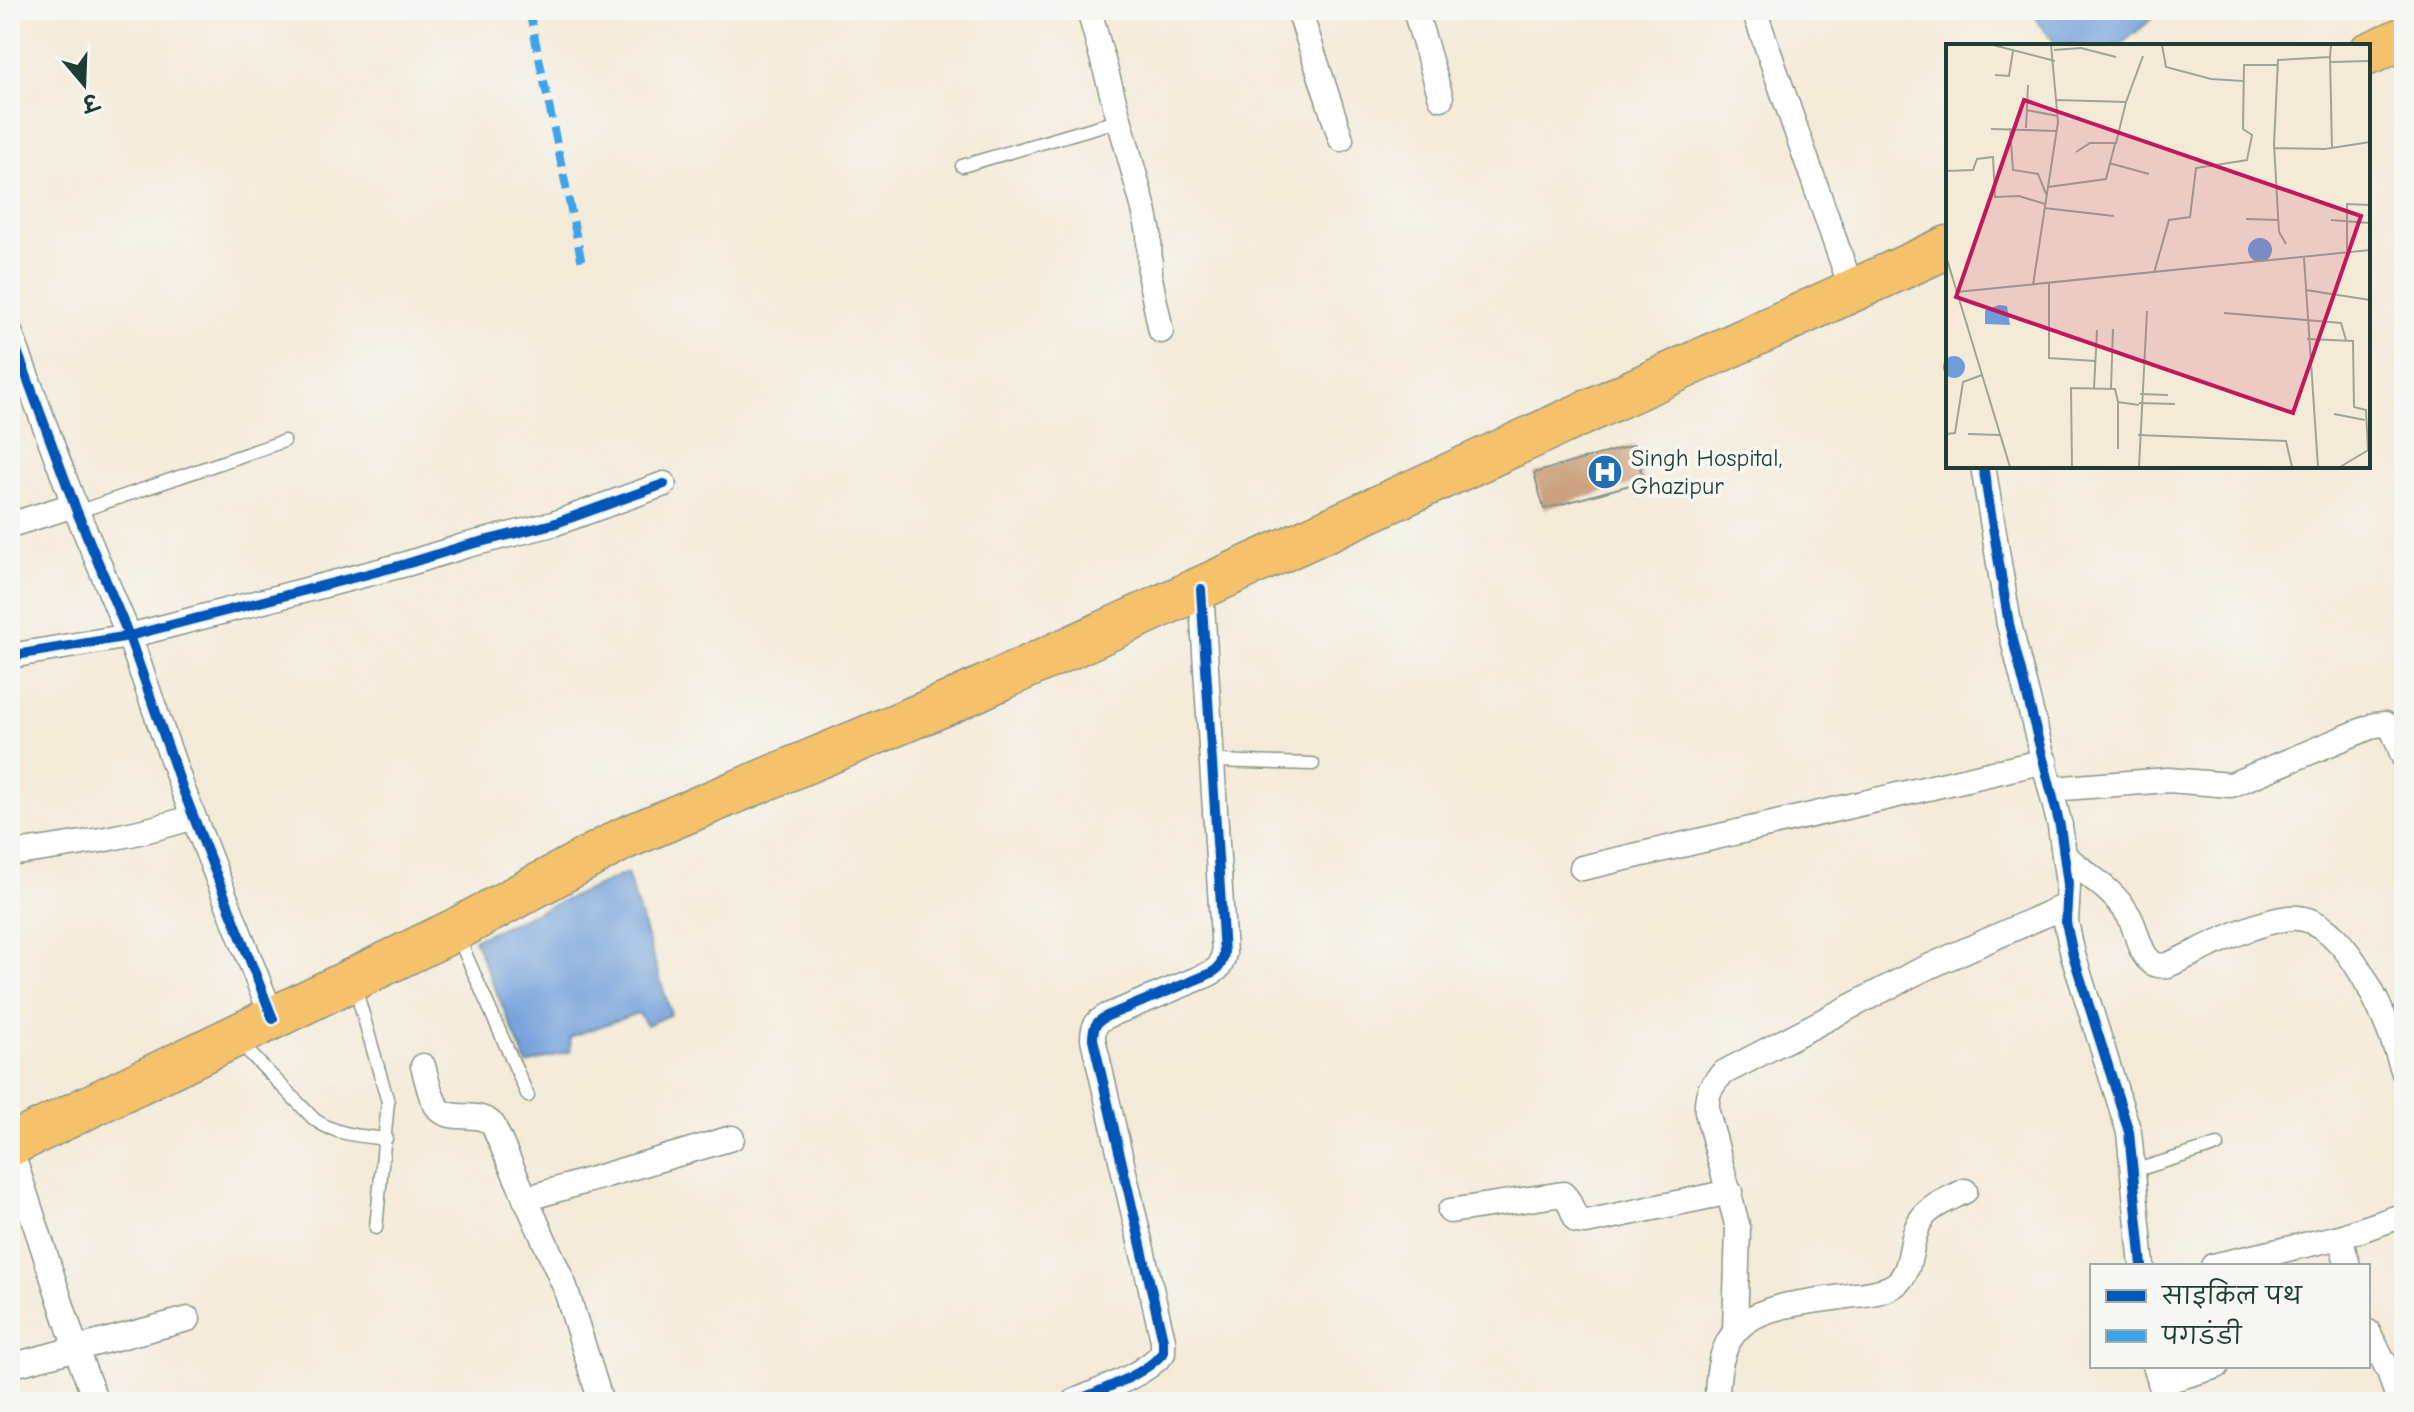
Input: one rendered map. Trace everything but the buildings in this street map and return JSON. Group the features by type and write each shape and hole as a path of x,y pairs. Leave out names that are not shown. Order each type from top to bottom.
{"highway":[{"path":"2370,53 2404,38"},
{"path":"10,1146 455,930 623,839 953,701 1946,250"}],"street":[{"path":"1089,10 1149,233 1150,278 1161,331"},
{"path":"1299,10 1341,139"},
{"path":"1415,10 1441,98"},
{"path":"1754,10 1852,290"},
{"path":"10,332 75,508 129,636 193,817 273,1019"},
{"path":"1983,468 2009,624 2045,761 2065,856 2066,922 2073,955 2129,1132 2142,1264"},
{"path":"10,656 129,636 553,524 664,484"},
{"path":"10,525 75,508"},
{"path":"1073,1402 1143,1369 1163,1353 1163,1340 1093,1039 1093,1028 1107,1016 1218,970 1223,962 1201,589"},
{"path":"2051,789 2168,780 2231,785 2375,725 2385,724 2393,730 2404,758"},
{"path":"1582,868 2045,761"},
{"path":"10,854 149,831 193,817"},
{"path":"2065,856 2112,895 2129,916 2148,960 2158,966 2168,965 2261,925 2293,917 2308,921 2333,936 2356,962 2366,979 2404,1073"},
{"path":"1735,1331 1738,1228 1707,1112 1706,1095 1712,1084 1723,1073 1917,972 2067,905"},
{"path":"423,1066 440,1110 445,1114 478,1116 493,1125 565,1287 601,1402"},
{"path":"525,1199 732,1138"},
{"path":"10,1146 96,1402"},
{"path":"1717,1402 1720,1356 1728,1338 1735,1331 1761,1313 1881,1290 1896,1283 1904,1272 1916,1229 1925,1215 1965,1191"},
{"path":"1450,1211 1563,1194 1577,1221 1586,1222 1730,1192"},
{"path":"2222,1264 2340,1237 2404,1215"},
{"path":"2340,1237 2347,1264"},
{"path":"10,1366 188,1319"},
{"path":"2371,1343 2389,1371 2399,1402"},
{"path":"2161,1384 2211,1368"}],"lane":[{"path":"962,166 1120,120"},
{"path":"75,508 284,441"},
{"path":"1213,761 1313,764"},
{"path":"455,930 528,1096"},
{"path":"353,980 384,1079 388,1102 376,1228"},
{"path":"234,1037 315,1120 343,1134 386,1139"},
{"path":"2133,1171 2218,1145"}],"water":[{"path":"2034,10 2163,10 2121,44 2056,44 2039,24"},
{"path":"627,873 671,1014 647,1025 638,1013 570,1037 571,1051 527,1064 474,939"}],"marked path":[{"path":"529,10 582,263"}],"cycle path":[{"path":"10,332 77,512 129,636 183,790 273,1019"},
{"path":"1983,468 2009,624 2060,826 2068,884 2066,922 2073,955 2129,1132 2142,1264"},
{"path":"10,656 129,636 406,564 553,524 664,484"},
{"path":"1073,1402 1133,1376 1163,1353 1163,1340 1093,1035 1096,1025 1103,1018 1211,973 1219,967 1224,953 1201,589"}],"place":[{"name":"Singh Hospital, Ghazipur","path":"1605,472"}]}
